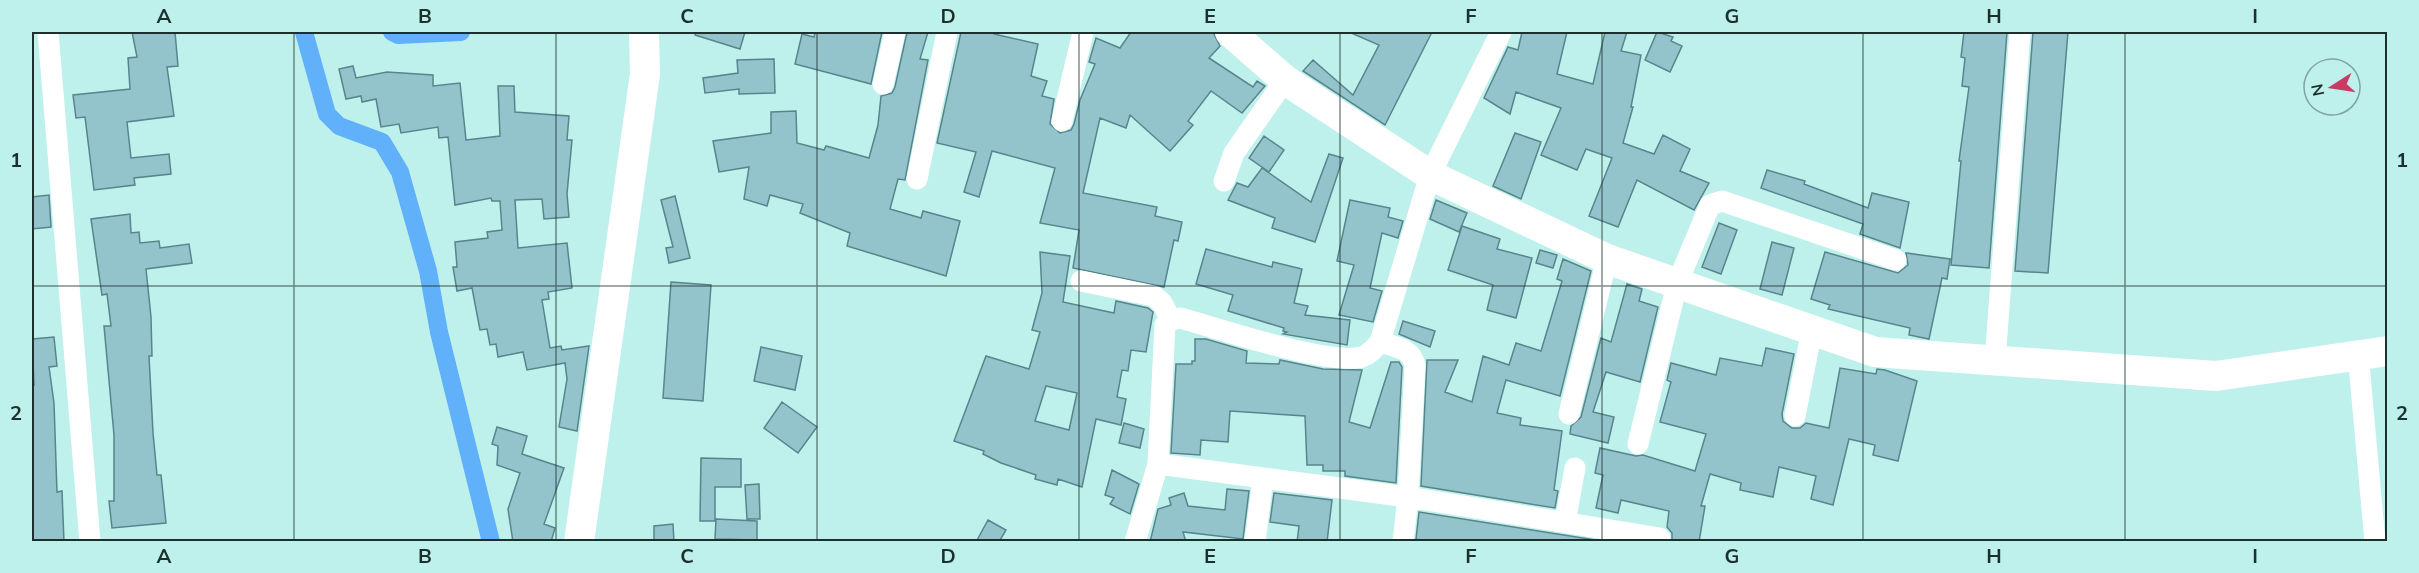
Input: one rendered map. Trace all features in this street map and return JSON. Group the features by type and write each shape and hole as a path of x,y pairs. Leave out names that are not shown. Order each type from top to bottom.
{"main road":[{"path":"579,542 645,74 644,32"},
{"path":"1230,32 1285,80 1430,175 1607,259 1875,352 2216,376 2373,352"}],"street":[{"path":"48,32 90,542"},
{"path":"883,84 895,32"},
{"path":"917,179 947,32"},
{"path":"1062,121 1083,32"},
{"path":"1136,542 1158,464 1165,325 1171,320 1180,318 1334,358 1363,357 1373,350 1380,342 1430,175 1501,32"},
{"path":"1995,360 2020,32"},
{"path":"1224,181 1234,153 1285,80"},
{"path":"1638,444 1677,284 1710,204 1722,201 1896,260"},
{"path":"1569,414 1607,259"},
{"path":"1081,281 1154,296 1162,303 1171,320"},
{"path":"1795,416 1812,330"},
{"path":"1380,342 1408,351 1414,357 1408,497 1403,542"},
{"path":"2373,352 2374,542"},
{"path":"1158,464 1408,497 1660,538"},
{"path":"1565,522 1575,468"},
{"path":"1255,542 1263,478"}],"building":[{"path":"132,32 175,32 178,66 167,67 174,116 127,122 131,158 169,154 171,174 134,178 135,185 94,190 85,117 76,118 73,95 130,89 128,58 137,57"},
{"path":"696,32 745,32 740,49 695,35"},
{"path":"815,32 882,32 871,84 795,64 802,34 814,37"},
{"path":"907,32 928,32 920,59 928,60 905,180 898,179 890,209 921,218 923,211 960,221 946,276 847,246 850,233 800,213 803,204 770,195 767,206 744,199 749,167 719,172 713,141 771,133 771,112 796,111 797,143 824,150 826,146 869,158 878,125 881,96 892,93 895,87"},
{"path":"961,32 995,32 994,34 1038,44 1031,76 1047,81 1042,96 1054,99 1050,124 1060,133 1071,130 1074,124 1080,100 1095,64 1089,62 1096,38 1120,48 1131,32 1213,32 1220,46 1209,58 1253,87 1257,81 1265,86 1242,113 1211,91 1188,121 1193,125 1170,151 1130,115 1126,128 1100,118 1083,193 1157,207 1155,216 1182,222 1178,241 1174,240 1164,287 1073,268 1079,230 1040,223 1055,168 992,151 979,197 964,192 976,152 937,143"},
{"path":"1349,32 1432,32 1385,125 1303,71 1313,60 1353,95 1379,45"},
{"path":"1522,32 1567,32 1557,74 1593,84 1605,32 1627,32 1621,51 1641,55 1631,107 1633,107 1623,143 1654,154 1663,135 1690,149 1680,171 1709,183 1694,210 1637,180 1618,227 1589,216 1612,158 1586,149 1577,170 1541,155 1561,108 1516,92 1510,114 1484,98 1508,47 1518,50"},
{"path":"1657,32 1673,37 1671,41 1682,46 1670,72 1645,60"},
{"path":"1964,32 2007,32 1989,268 1951,265 1961,161 1959,161 1969,87 1962,86 1965,58 1961,57"},
{"path":"2033,32 2068,32 2048,273 2015,271"},
{"path":"774,59 775,93 739,94 739,89 705,93 703,78 738,73 737,60"},
{"path":"353,66 356,78 387,72 433,75 433,86 460,83 466,140 500,136 498,86 514,86 515,112 569,116 567,140 572,140 567,194 569,217 544,219 542,199 515,200 518,248 567,243 572,288 548,292 549,299 542,300 550,348 561,346 562,350 589,346 577,431 559,427 567,379 565,363 527,370 523,352 498,357 496,344 490,345 487,329 480,330 472,288 457,291 453,267 457,267 455,242 488,238 487,232 502,230 500,201 492,201 491,198 455,205 448,137 439,138 438,127 401,133 399,124 381,127 376,99 362,102 361,96 346,99 339,69"},
{"path":"1515,133 1541,142 1521,199 1493,186"},
{"path":"1264,136 1284,150 1269,172 1249,158"},
{"path":"1329,154 1343,158 1315,242 1272,228 1275,218 1228,200 1237,183 1248,187 1262,168 1311,202"},
{"path":"1767,170 1805,181 1804,184 1868,208 1872,193 1909,202 1900,248 1860,234 1863,224 1761,188"},
{"path":"49,195 51,227 32,229 32,197"},
{"path":"675,196 690,258 669,263 666,248 673,247 661,200"},
{"path":"1350,200 1390,208 1388,217 1403,221 1398,238 1382,233 1370,288 1382,291 1373,322 1339,315 1354,265 1337,261"},
{"path":"1436,200 1467,213 1459,232 1430,219"},
{"path":"130,214 131,233 139,232 140,243 159,241 160,248 189,244 192,263 146,269 151,317 152,356 149,356 153,433 157,475 161,475 166,523 112,528 109,501 114,501 114,435 104,326 111,326 107,294 102,295 91,219"},
{"path":"1719,223 1737,230 1721,274 1702,267"},
{"path":"1462,226 1500,239 1497,249 1532,258 1516,318 1487,310 1493,285 1448,270"},
{"path":"1772,242 1794,248 1782,295 1760,289"},
{"path":"1206,249 1272,267 1273,262 1302,269 1294,303 1308,306 1305,315 1350,320 1347,345 1283,334 1287,332 1283,331 1284,328 1228,311 1233,295 1196,284"},
{"path":"1540,250 1557,255 1553,268 1536,263"},
{"path":"1040,252 1070,256 1063,302 1114,313 1116,301 1148,308 1153,312 1146,352 1131,350 1128,371 1122,370 1117,397 1126,399 1121,425 1096,419 1082,487 1058,479 1057,485 1035,479 1036,475 1001,463 983,454 984,451 954,441 986,356 1029,369 1040,332 1032,330 1042,293","holes":["1046,386 1077,393 1069,430 1035,421"]},
{"path":"1825,252 1898,273 1908,265 1906,253 1950,259 1947,279 1942,278 1929,339 1909,335 1910,328 1828,309 1830,305 1811,299"},
{"path":"1563,259 1591,271 1560,396 1506,380 1497,413 1521,418 1520,425 1562,431 1554,490 1558,491 1555,508 1421,486 1427,360 1458,360 1445,392 1472,402 1483,356 1509,365 1516,343 1541,351 1562,281 1557,279"},
{"path":"671,282 711,285 703,401 663,398"},
{"path":"1627,284 1642,289 1639,301 1658,307 1640,382 1606,372 1593,412 1614,417 1608,443 1570,434 1571,426 1581,417 1601,338 1611,342"},
{"path":"1403,321 1435,331 1430,347 1399,334"},
{"path":"54,337 57,366 49,367 54,403 57,492 62,491 64,542 32,542 32,385 34,385 32,339"},
{"path":"1195,339 1206,339 1247,351 1246,363 1279,364 1280,360 1323,369 1362,370 1349,422 1370,428 1391,362 1399,362 1402,367 1396,483 1345,476 1345,471 1323,471 1323,465 1307,465 1305,416 1230,411 1228,442 1201,440 1200,455 1171,453 1176,364 1192,364 1192,361 1195,361"},
{"path":"761,347 802,356 795,390 754,381"},
{"path":"1766,348 1794,354 1782,414 1783,421 1792,428 1800,428 1806,423 1829,428 1840,368 1876,374 1877,369 1885,370 1917,381 1898,461 1873,455 1875,445 1849,439 1833,505 1811,499 1816,476 1779,467 1773,497 1740,490 1741,483 1710,474 1701,506 1705,506 1699,542 1672,542 1672,533 1667,527 1669,511 1621,500 1618,513 1596,508 1603,475 1595,473 1600,448 1636,456 1643,455 1695,471 1706,434 1660,422 1671,382 1667,380 1671,363 1716,375 1720,358 1762,366"},
{"path":"782,402 817,427 798,453 764,428"},
{"path":"1124,423 1144,429 1140,448 1119,443"},
{"path":"497,427 527,436 522,454 564,468 544,524 555,528 551,542 513,542 508,509 520,473 497,465 498,446 492,444"},
{"path":"701,458 741,459 741,487 715,487 715,521 700,521"},
{"path":"1112,470 1139,484 1130,514 1110,504 1114,498 1105,495"},
{"path":"759,484 760,519 747,519 745,485"},
{"path":"1227,489 1249,491 1243,539 1183,532 1186,542 1150,542 1158,509 1171,505 1169,498 1184,493 1188,506 1225,510"},
{"path":"1274,493 1332,500 1327,542 1297,542 1299,526 1270,522"},
{"path":"1419,512 1602,541 1429,542 1416,539"},
{"path":"716,519 757,521 757,540 715,539"},
{"path":"988,520 1006,530 999,542 976,542"},
{"path":"673,524 674,542 654,542 654,526"}],"waterway":[{"path":"304,32 327,114 339,126 382,142 400,172 428,271 439,332 491,542"},
{"path":"392,32 398,35 461,32"}]}
